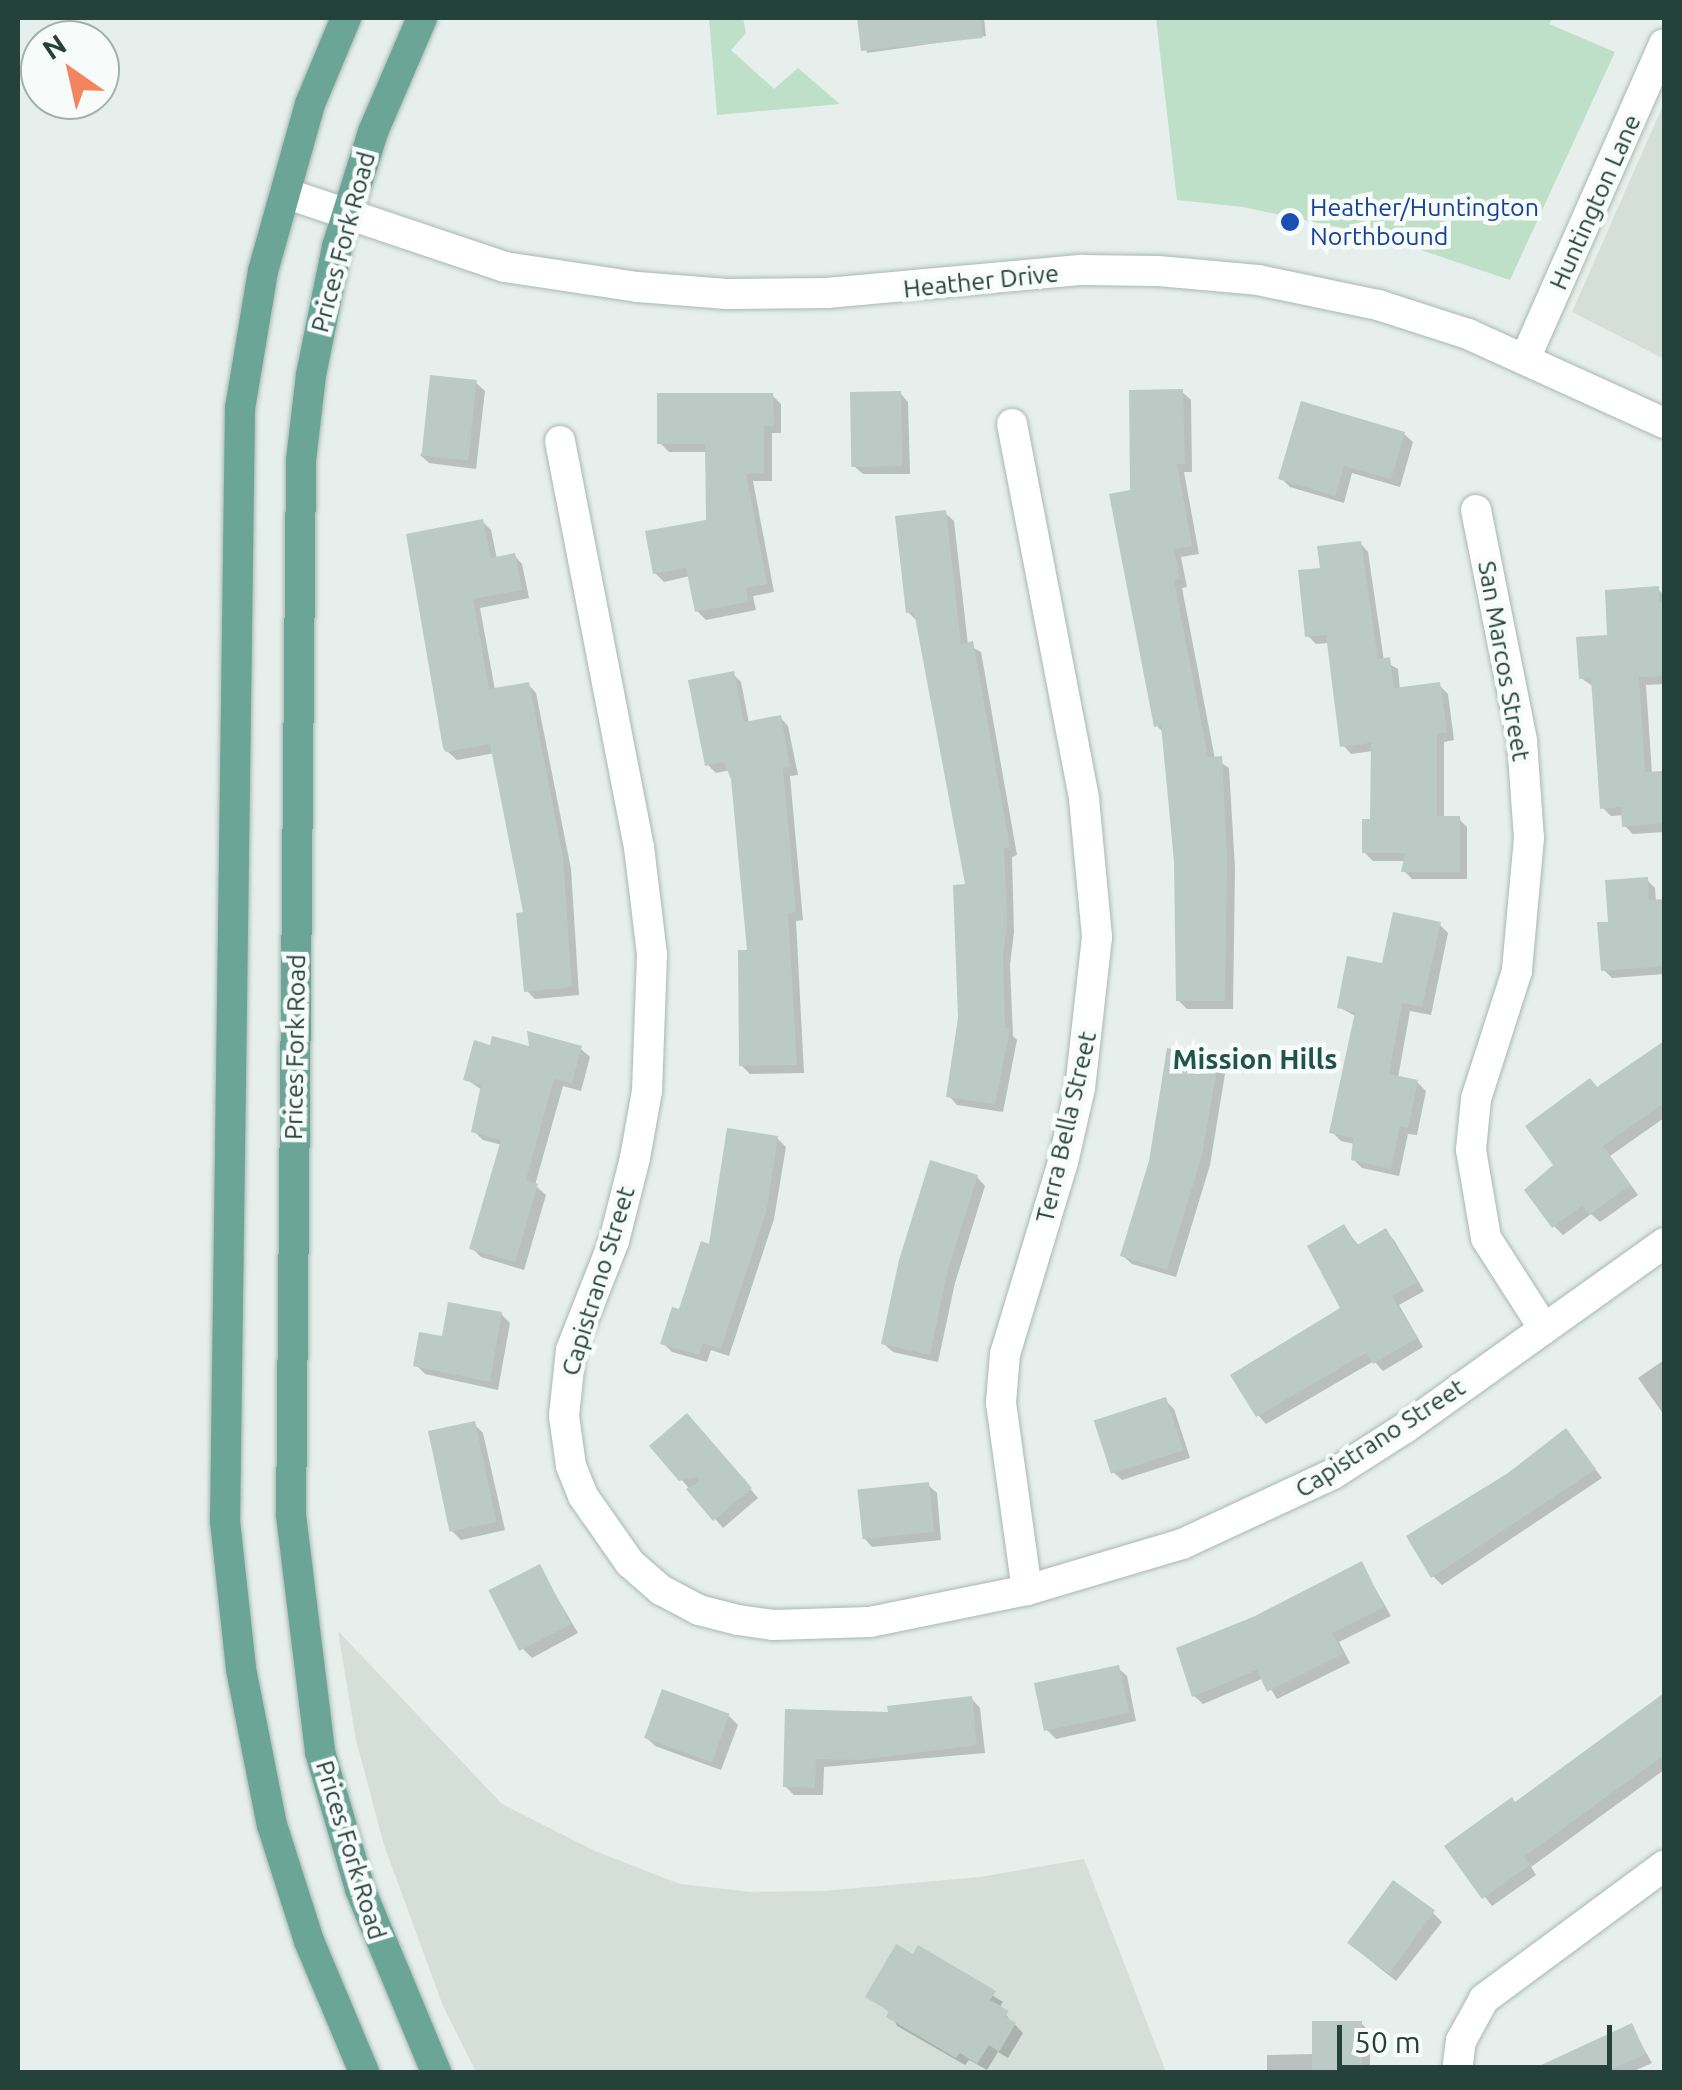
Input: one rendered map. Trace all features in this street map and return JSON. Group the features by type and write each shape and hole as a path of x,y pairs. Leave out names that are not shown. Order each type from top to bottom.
{"main road":[{"path":"346,18 310,104 246,354 235,484 225,1521 241,1668 268,1809 308,1942 364,2072"},
{"name":"Prices Fork Road","path":"422,18 394,77 347,214 326,290 301,460 291,1515 310,1693 325,1769 378,1939 436,2072"}],"street":[{"name":"Huntington Lane","path":"1524,359 1664,44"},
{"name":"Heather Drive","path":"285,192 505,266 597,282 713,293 897,290 1082,270 1231,276 1378,306 1468,334 1664,423"},
{"name":"Terra Bella Street","path":"1012,424 1084,799 1097,937 1080,1088 1005,1354 1001,1403 1028,1590"},
{"name":"Capistrano Street","path":"560,441 639,847 652,955 646,1091 635,1158 614,1241 565,1374 567,1440 582,1496 630,1563 661,1590 699,1610 738,1620 773,1625 870,1622 1028,1590 1182,1544 1306,1488 1405,1428 1664,1243"},
{"name":"San Marcos Street","path":"1476,510 1522,741 1528,838 1517,970 1476,1099 1472,1169 1486,1238 1543,1327"},
{"path":"1456,2072 1461,2041 1472,2014 1484,1999 1664,1866"}],"shaded area":[{"path":"1664,103 1664,359 1572,312"},
{"path":"338,1631 502,1804 595,1851 680,1884 752,1892 823,1891 980,1877 1084,1859 1166,2072 476,2072 443,2006 384,1845 356,1740"}],"green space":[{"path":"709,18 743,18 746,33 731,50 774,89 798,68 840,104 717,115"},
{"path":"1156,18 1553,18 1549,24 1615,52 1510,280 1379,236 1243,207 1177,200"}],"building":[{"path":"857,18 981,18 982,38 861,51"},
{"path":"430,375 477,380 468,460 422,456"},
{"path":"1183,389 1185,464 1177,464 1192,546 1174,549 1180,579 1174,580 1208,757 1222,756 1227,858 1225,1001 1176,1001 1174,861 1161,725 1154,727 1109,494 1130,490 1129,390"},
{"path":"901,391 902,466 851,467 850,392"},
{"path":"657,393 773,393 774,426 764,426 764,473 746,474 767,584 746,588 748,602 695,612 686,568 653,574 645,531 706,520 705,444 657,444"},
{"path":"1301,401 1405,432 1391,479 1344,466 1335,496 1278,479"},
{"path":"946,510 961,644 973,641 1010,847 1004,848 1007,922 1003,954 1005,1028 1010,1029 995,1104 946,1097 958,1018 953,885 965,884 914,612 906,613 895,516"},
{"path":"483,519 491,558 515,553 522,590 473,599 489,689 529,682 563,858 572,987 524,992 516,913 523,912 490,744 446,752 443,748 406,534"},
{"path":"1361,541 1378,659 1390,657 1394,688 1440,682 1447,732 1437,734 1437,816 1460,816 1460,872 1401,872 1405,853 1362,853 1362,819 1370,819 1371,743 1340,747 1326,635 1305,637 1298,570 1320,568 1317,546"},
{"path":"1659,586 1660,602 1664,601 1664,676 1639,677 1645,772 1664,771 1664,823 1622,827 1621,807 1600,809 1591,678 1579,679 1576,637 1607,635 1605,590"},
{"path":"734,671 744,722 781,715 790,767 783,768 796,912 788,913 797,1065 739,1066 738,950 747,950 731,779 724,762 705,766 688,680"},
{"path":"1648,877 1649,900 1664,899 1664,966 1601,971 1597,922 1608,922 1605,880"},
{"path":"1393,912 1441,922 1422,1007 1402,1003 1389,1074 1418,1080 1408,1128 1400,1126 1391,1169 1351,1160 1353,1138 1329,1133 1355,1012 1337,1008 1347,956 1382,963"},
{"path":"527,1031 582,1046 572,1083 554,1079 526,1180 538,1184 515,1262 469,1249 501,1140 471,1132 481,1085 463,1080 474,1040 490,1045 492,1036 529,1046"},
{"path":"1664,1041 1664,1103 1603,1146 1631,1185 1589,1215 1582,1206 1552,1228 1524,1190 1553,1165 1525,1126 1590,1078 1597,1087"},
{"path":"1167,1048 1219,1057 1202,1155 1167,1270 1120,1256 1149,1161"},
{"path":"727,1128 778,1136 767,1209 721,1349 703,1343 699,1355 660,1344 672,1307 679,1309 701,1241 709,1244"},
{"path":"930,1160 978,1175 947,1273 930,1355 881,1344 899,1260"},
{"path":"1344,1224 1357,1245 1386,1228 1417,1282 1392,1296 1417,1338 1373,1364 1366,1353 1256,1417 1230,1375 1340,1308 1307,1246"},
{"path":"448,1302 502,1312 490,1382 413,1366 419,1332 442,1336"},
{"path":"1166,1397 1183,1450 1111,1474 1094,1420"},
{"path":"687,1413 752,1488 713,1521 686,1489 699,1482 697,1477 679,1481 649,1446"},
{"path":"475,1421 496,1522 449,1532 428,1431"},
{"path":"1566,1428 1596,1469 1431,1578 1406,1536 1508,1473"},
{"path":"929,1482 934,1532 863,1539 857,1490"},
{"path":"1362,1561 1384,1607 1332,1633 1343,1654 1267,1692 1257,1670 1192,1697 1176,1648 1255,1616"},
{"path":"540,1564 571,1625 519,1651 488,1590"},
{"path":"1119,1665 1129,1713 1044,1731 1034,1683"},
{"path":"662,1689 730,1714 712,1762 644,1738"},
{"path":"1664,1693 1664,1755 1524,1857 1530,1865 1482,1899 1444,1846 1512,1797 1515,1802"},
{"path":"972,1696 977,1745 860,1760 816,1759 815,1788 783,1787 785,1709 888,1712 887,1706"},
{"path":"1393,1880 1435,1911 1389,1974 1347,1943"},
{"path":"896,1944 913,1954 918,1945 996,1991 990,2000 1009,2011 1005,2016 1016,2023 999,2052 989,2045 977,2064 960,2053 956,2058 886,2017 889,2011 865,1997"},
{"path":"1312,2021 1362,2021 1362,2072 1312,2072"},
{"path":"1632,2023 1646,2054 1606,2072 1526,2072"}],"place":[{"name":"Heather/Huntington Northbound","path":"1290,222"}],"district":[{"name":"Mission Hills","path":"1255,1059"}]}
